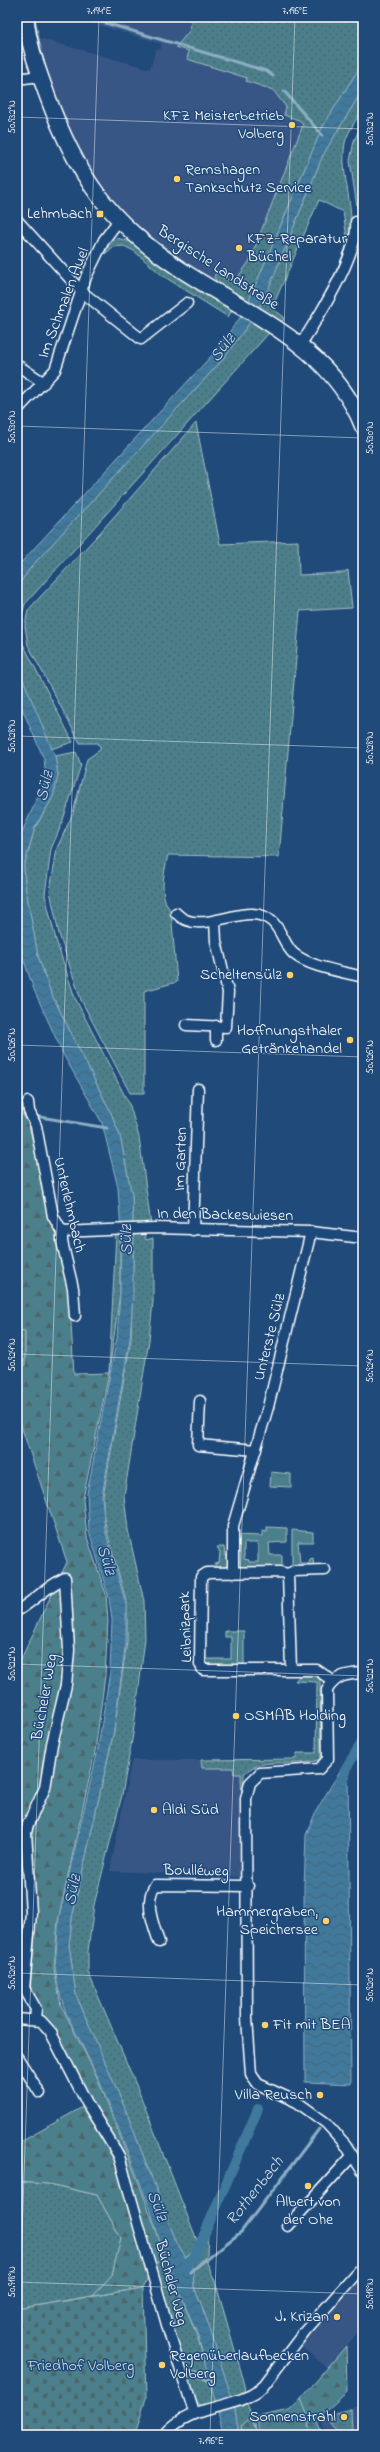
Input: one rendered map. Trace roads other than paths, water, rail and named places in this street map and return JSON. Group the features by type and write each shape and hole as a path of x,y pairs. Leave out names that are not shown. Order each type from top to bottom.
{"main road":[{"name":"Bergische Landstraße","path":"26,17 40,76 64,138 80,169 96,194 119,220 163,258 300,344 337,381 352,404 363,427"}],"street":[{"path":"17,79 40,76"},
{"path":"17,220 81,291 141,339 187,303"},
{"name":"Im Schmalen Auel","path":"17,410 44,383 58,362 81,291 104,240 119,220"},
{"path":"300,344 327,304 354,240 356,222"},
{"path":"17,365 44,383"},
{"path":"176,913 181,919 215,922 242,915 253,914 266,918 281,931 293,953 305,961 363,977"},
{"path":"186,1025 226,1027 228,992 216,941 215,922"},
{"path":"216,1026 216,1040"},
{"name":"Im Garten","path":"193,1230 198,1089"},
{"name":"Unterlehmbach","path":"28,1102 28,1110 36,1126 54,1216 62,1232 62,1242 73,1288 75,1316"},
{"name":"In den Backeswiesen","path":"62,1232 151,1228 311,1232 363,1238"},
{"name":"Unterste Sülz","path":"233,1573 233,1526 256,1450 311,1232"},
{"path":"200,1401 198,1445 256,1450"},
{"name":"Leibnizpark","path":"325,1570 294,1571 288,1574 280,1572 207,1573 201,1577 200,1664 203,1670 317,1670 333,1681"},
{"path":"288,1574 291,1670"},
{"name":"Bücheler Weg","path":"17,1611 31,1603 50,1584 65,1578 69,1650 66,1685 52,1744 46,1782 28,1824 26,1833 31,1914 24,1988 36,2009 35,2020 45,2024 55,2038 88,2105 119,2156 171,2339 199,2411"},
{"path":"363,1674 342,1675 333,1681 328,1690 328,1759 319,1769 260,1773 250,1783 246,1799 248,1886 248,2026 253,2080 297,2102 326,2123 363,2172"},
{"name":"Boulléweg","path":"159,1942 151,1917 150,1893 155,1885 248,1886"},
{"path":"17,2019 35,2020"},
{"path":"17,2057 40,2093"},
{"path":"288,2226 352,2156"},
{"path":"164,2435 180,2421 199,2411 238,2400 261,2389 306,2332 363,2266"}],"water":[{"path":"363,62 363,89 323,155 268,290 258,309 248,303 322,128"},
{"name":"Sülz","path":"242,315 251,321 223,359 31,567 17,587 17,567 213,354"},
{"name":"Sülz","path":"17,665 55,756 58,775 53,797 35,827 24,866 25,885 38,956 51,993 111,1113 120,1136 132,1196 133,1295 130,1339 102,1496 105,1530 126,1605 126,1641 114,1730 72,1918 69,1945 76,1995 126,2111 176,2241 193,2270 194,2287 208,2323 234,2405 239,2435 224,2435 198,2336 162,2249 150,2208 97,2075 66,2013 58,1988 55,1966 59,1917 97,1754 110,1671 112,1620 109,1598 89,1531 87,1493 117,1338 120,1293 121,1233 118,1188 102,1123 64,1056 34,990 22,955 17,913 17,843 46,779 44,759 17,697"},
{"name":"Hammergraben, Speichersee","path":"343,1766 348,1770 351,2084 305,2082 304,1887 306,1835 316,1811"}],"waterway":[{"name":"Lehmbach","path":"89,18 266,71 273,76"},
{"name":"Lehmbach","path":"284,91 322,135"},
{"path":"17,1108 27,1113"},
{"path":"34,1116 107,1128"},
{"path":"343,1779 346,1768 363,1741"},
{"path":"182,2269 195,2256 258,2109"},
{"name":"Rothenbach","path":"190,2272 241,2232 319,2129"},
{"path":"186,2372 213,2381"}],"place":[{"name":"KFZ Meisterbetrieb Volberg","path":"292,125"},
{"name":"Remshagen Tankschutz Service","path":"177,179"},
{"name":"Lehmbach","path":"100,214"},
{"name":"KFZ-Reparatur Büchel","path":"239,248"},
{"name":"Scheltensülz","path":"290,975"},
{"name":"Hoffnungsthaler Getränkehandel","path":"350,1040"},
{"name":"OSMAB Holding","path":"236,1716"},
{"name":"Aldi Süd","path":"154,1810"},
{"name":"Hammergraben, Speichersee","path":"326,1921"},
{"name":"Fit mit BEA","path":"265,2025"},
{"name":"Villa Reusch","path":"320,2095"},
{"name":"Albert von der Ohe","path":"308,2186"},
{"name":"J. Krizan","path":"337,2317"},
{"name":"Regenüberlaufbecken Volberg","path":"162,2365"},
{"name":"Sonnenstrahl","path":"344,2417"}],"park label":[{"name":"Friedhof Volberg","path":"81,2366"}]}
